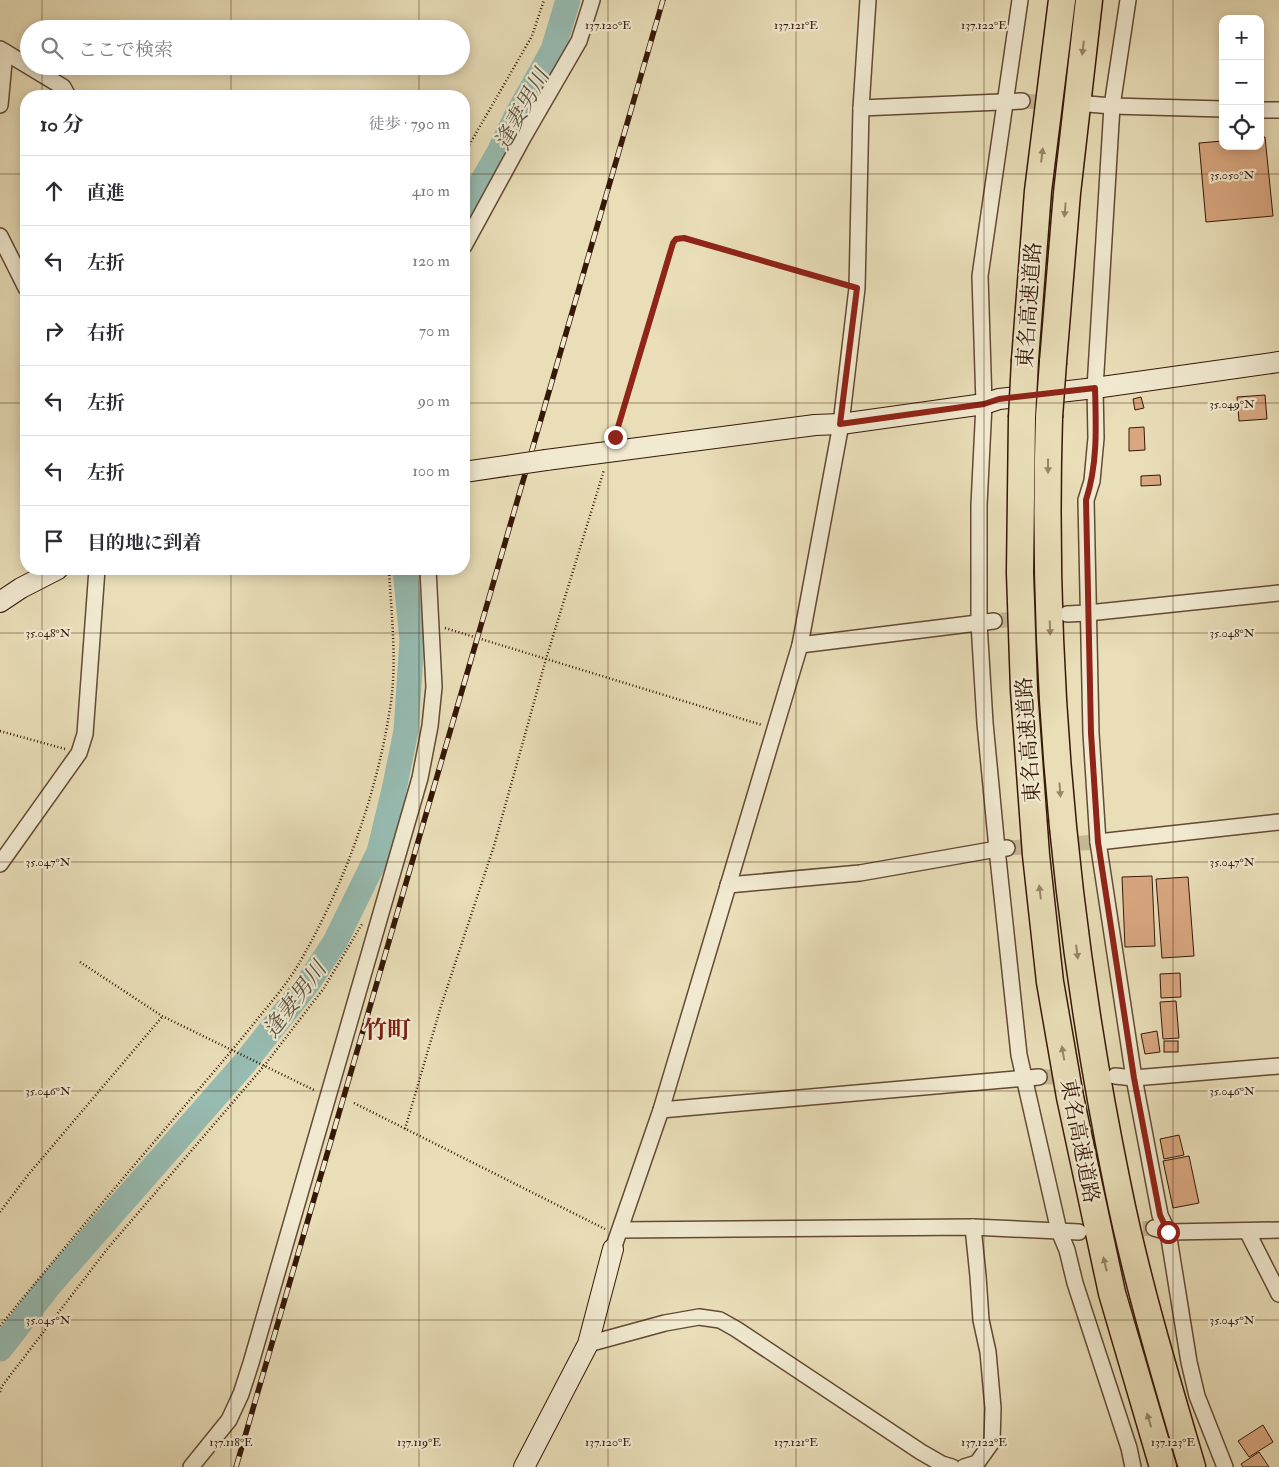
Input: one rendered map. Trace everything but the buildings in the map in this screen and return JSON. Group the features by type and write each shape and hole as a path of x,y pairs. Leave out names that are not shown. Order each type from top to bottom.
{"highway":[{"name":"東名高速道路","path":"1062,0 1038,191 1025,360 1022,418 1020,573 1024,690 1036,855 1050,982 1072,1107 1112,1293 1164,1467"},
{"name":"東名高速道路","path":"1089,0 1067,193 1050,417 1048,571 1052,689 1065,852 1081,980 1118,1189 1141,1288 1192,1467"}],"street":[{"path":"470,235 519,144 579,41 592,0"},
{"path":"524,1467 588,1344 617,1238 661,1110 800,645 840,424 857,288 861,108 868,0"},
{"path":"1020,0 980,276 984,404 979,505 986,622 985,723 1002,848 1023,1078 1059,1231 1067,1250 1075,1283 1129,1448 1133,1467"},
{"path":"1128,0 1112,106 1095,388 1096,438 1092,481 1086,500 1091,733 1098,842 1134,1078 1160,1215 1161,1230 1197,1396 1225,1467"},
{"path":"0,106 3,51 20,61"},
{"path":"42,75 64,90"},
{"path":"861,108 1022,102"},
{"path":"1088,104 1219,109"},
{"path":"1264,110 1279,110"},
{"path":"0,236 20,276"},
{"path":"470,471 815,425 840,424 984,404 999,399 1095,388 1279,362"},
{"path":"0,602 21,588 46,575"},
{"path":"0,864 5,850 79,753 85,734 97,575"},
{"path":"191,1467 229,1420 241,1394 420,778 430,726 434,687 428,575"},
{"path":"1067,614 1279,593"},
{"path":"800,645 986,622"},
{"path":"1098,842 1279,822"},
{"path":"728,885 860,873 1002,848"},
{"path":"1115,1076 1134,1078 1279,1066"},
{"path":"661,1110 1039,1077"},
{"path":"617,1238 973,1228 1079,1232"},
{"path":"964,1467 976,1463 992,1442 993,1408 988,1352 981,1320 973,1228"},
{"path":"1161,1230 1279,1230"},
{"path":"1247,1231 1279,1294"},
{"path":"588,1344 665,1324 699,1318 720,1320 921,1452 942,1464 952,1467"}],"path":[{"path":"470,144 532,36 544,0"},
{"path":"615,437 673,243 676,239 684,238 857,288"},
{"path":"405,1129 441,1006 494,846 546,659 604,468"},
{"path":"0,1326 77,1232 234,1051 300,962 334,897 359,829 378,768 391,700 393,642 389,575"},
{"path":"432,624 774,729"},
{"path":"0,731 79,753"},
{"path":"0,1392 2,1386 108,1248 264,1066 324,988 362,923"},
{"path":"80,962 162,1016 328,1097"},
{"path":"0,1212 28,1174 162,1016"},
{"path":"354,1103 617,1238"}],"waterway":[{"name":"逢妻男川","path":"470,203 553,50 568,0"},
{"name":"逢妻男川","path":"0,1349 48,1287 243,1065 308,983 335,942 379,852 406,731 412,640 406,575"}],"tunnel":[{"path":"1022,101 1056,103"},
{"path":"994,621 1056,615"},
{"path":"1007,848 1098,842"},
{"path":"1039,1077 1103,1077"},
{"path":"1120,1230 1154,1228"}],"railway":[{"path":"236,1467 663,0"}],"district":[{"name":"竹町","path":"387,1030"}],"route":[{"path":"615,437 673,243 676,239 684,238 857,288 840,424 984,404 999,399 1095,388 1096,438 1092,481 1086,500 1091,733 1098,842 1134,1078 1160,1215 1168,1232"}]}
